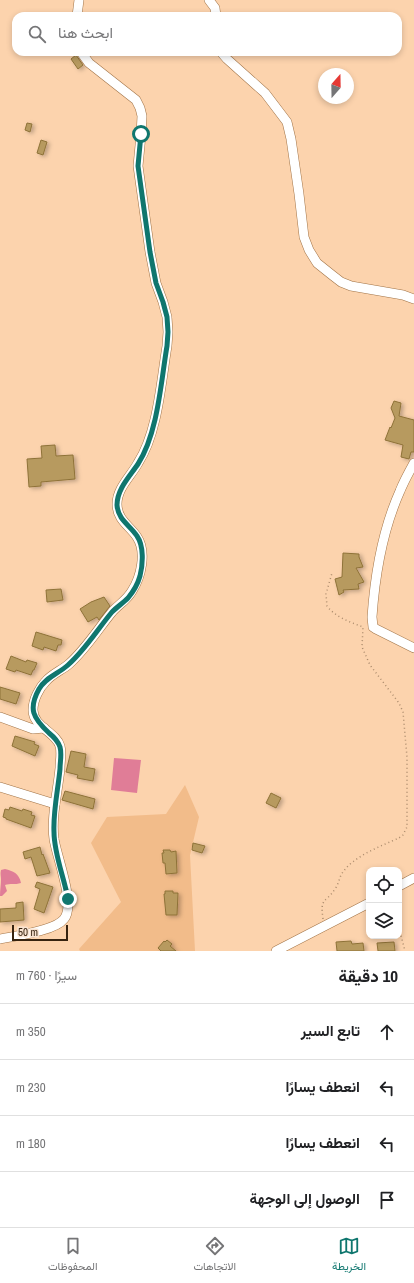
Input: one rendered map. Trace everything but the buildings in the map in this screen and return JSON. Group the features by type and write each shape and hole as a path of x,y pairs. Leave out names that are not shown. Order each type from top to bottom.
{"street":[{"path":"78,12 80,0"},
{"path":"209,0 215,8 216,12"},
{"path":"0,939 55,926 67,915 69,909 54,832 55,804 60,767 60,746 56,739 34,716 33,710 36,696 45,681 63,669 78,655 113,611 129,597 140,575 142,550 140,543 137,535 123,521 118,512 117,504 122,488 139,463 152,434 167,346 167,317 156,283 150,252 138,166 142,125 140,108 136,100 90,63 84,56"},
{"path":"224,56 265,93 287,122 299,194 304,237 309,250 317,263 341,282 351,286 403,294 414,298"},
{"path":"414,463 400,489 380,552 372,617 373,627 414,648"},
{"path":"0,717 33,729 44,728"},
{"path":"0,787 55,804"},
{"path":"402,884 414,878"},
{"path":"276,951 366,905"}],"path":[{"path":"324,927 322,914 324,900 334,891 346,868 366,853 399,838 403,835 407,827 407,757 403,712 399,703 370,665 362,647 362,627 341,618 333,613 327,606 326,594 332,573"},
{"path":"402,938 406,951"}],"shaded area":[{"path":"114,758 141,760 137,793 111,790"},
{"path":"185,785 199,817 190,855 195,951 80,951 79,949 121,902 91,843 107,817 166,814"},
{"path":"5,869 15,873 19,877 21,883 5,885 7,891 0,896 1,870"}],"route":[{"path":"68,899 56,850 54,832 55,804 58,789 61,753 60,746 56,739 38,722 34,716 33,710 36,696 45,681 68,665 87,645 113,611 129,597 140,575 142,550 140,543 137,535 123,521 118,512 117,504 122,488 139,463 152,434 168,332 167,317 156,283 150,252 138,166 141,134"}]}
